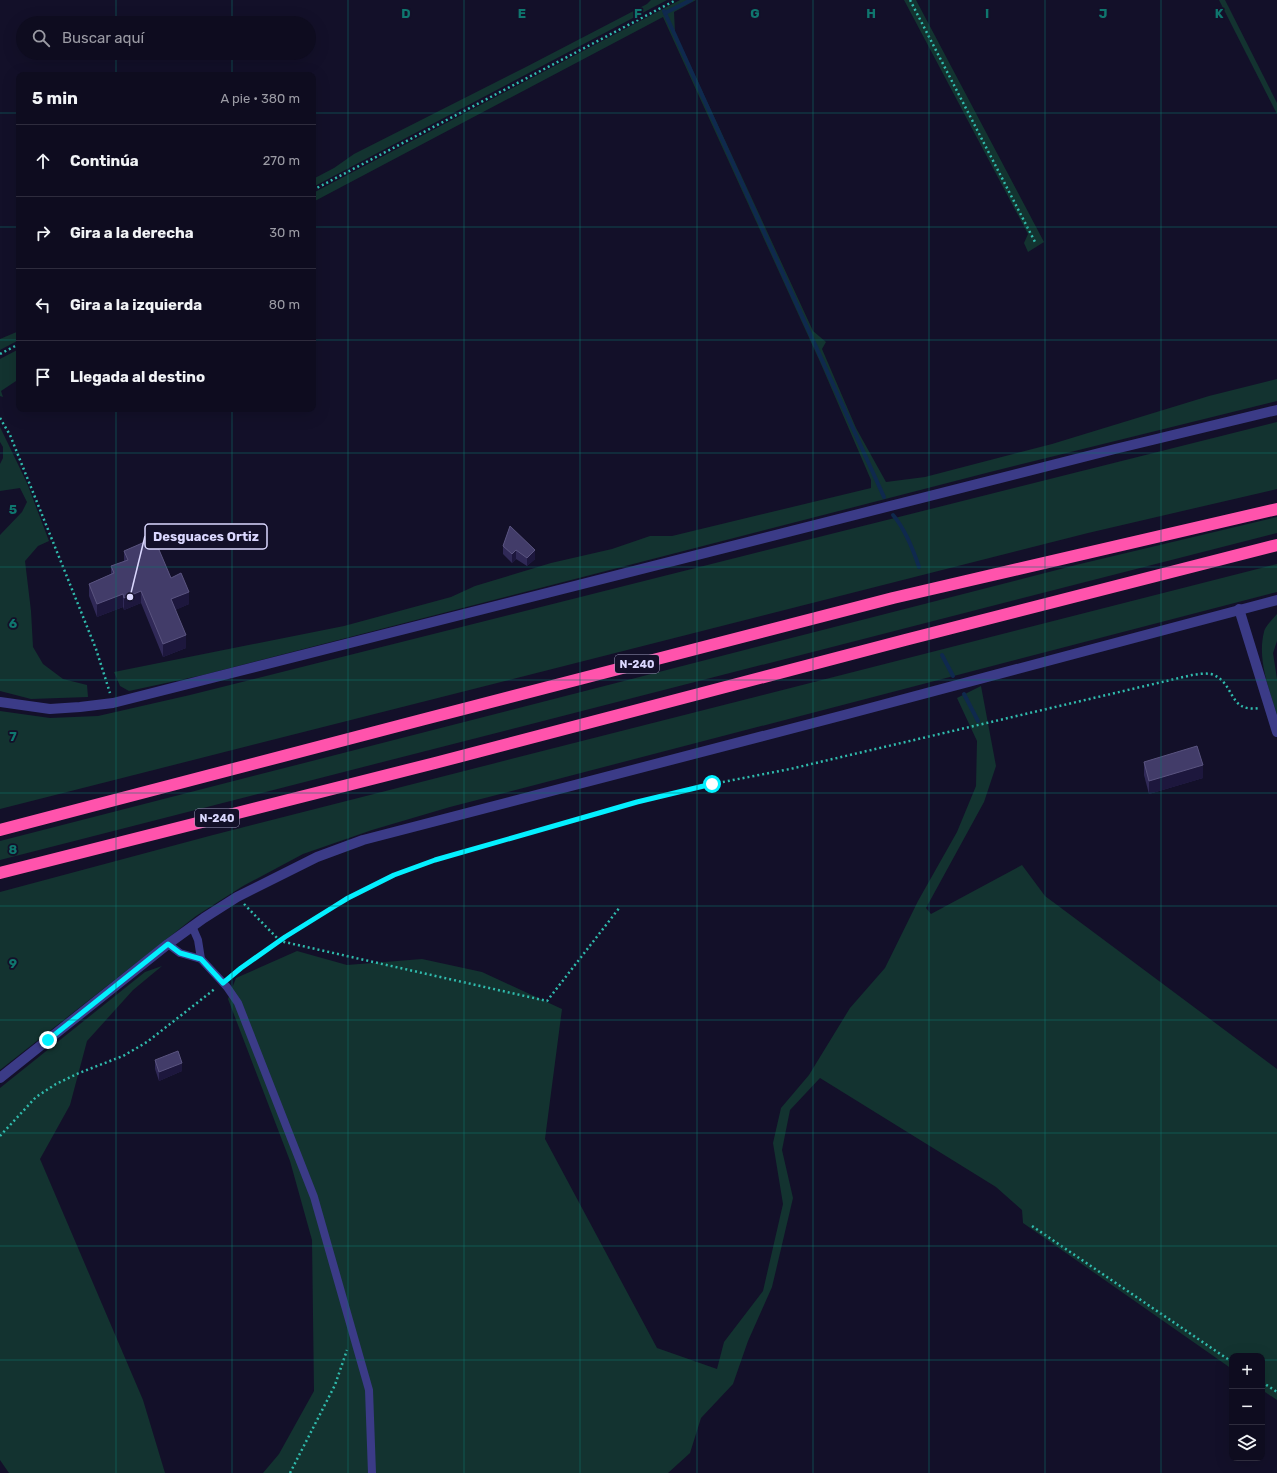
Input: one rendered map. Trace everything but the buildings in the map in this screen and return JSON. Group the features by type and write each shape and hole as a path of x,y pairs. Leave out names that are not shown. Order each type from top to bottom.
{"highway":[{"name":"N-240","path":"0,830 886,600 1277,509"},
{"name":"N-240","path":"0,873 435,763 912,638 1277,545"}],"street":[{"path":"0,702 50,709 113,703 1114,449 1277,410"},
{"path":"0,1078 192,926 237,897 317,857 363,840 844,715 1277,600"},
{"path":"1239,609 1277,732"}],"lane":[{"path":"192,926 198,940 201,959"},
{"path":"168,944 180,953 201,959 223,983 238,1003 314,1197 370,1390 372,1473"}],"path":[{"path":"316,188 676,0"},
{"path":"910,0 1035,242"},
{"path":"0,354 16,346"},
{"path":"0,418 10,435 96,649 113,703"},
{"path":"0,1136 36,1097 67,1079 123,1056 147,1042 241,968 280,941 348,898 394,875 435,860 637,802 697,787 790,769 1192,675 1209,674 1217,677 1227,686 1236,702 1244,708 1255,709 1269,707"},
{"path":"237,897 280,941 547,1000 620,906"},
{"path":"1032,1226 1229,1360"},
{"path":"290,1473 335,1385 353,1333"},
{"path":"1265,1384 1277,1392"}],"green space":[{"path":"651,0 667,0 316,185 316,177 334,168 354,154 647,4"},
{"path":"680,0 696,0 674,12 675,32 813,331 826,342 822,349 856,428 886,482 925,477 1052,444 1209,396 1277,379 1277,401 990,472 203,675 129,691 120,686 114,672 344,626 451,597 475,586 551,563 612,549 650,536 672,536 871,488 871,480 821,364 663,17 316,200 316,191"},
{"path":"904,0 916,0 1044,242 1028,252 1024,243 1028,234"},
{"path":"1219,0 1225,0 1277,103 1277,114"},
{"path":"16,332 16,342 0,350 0,339"},
{"path":"16,351 16,381 1,391 3,397 0,396 0,359"},
{"path":"1277,422 1277,489 1088,533 0,809 0,711 50,718 98,716 190,695"},
{"path":"0,427 27,483 49,541 38,546 25,561 31,611 33,647 43,664 63,679 87,685 88,697 31,699 0,691 0,535 22,512 27,502 20,488 0,491 0,464 3,458 3,447 0,442"},
{"path":"1277,517 1277,533 0,860 0,841 1080,564"},
{"path":"1277,564 1277,592 450,807 372,830 303,854 243,886 196,916 0,1070 0,892 213,835"},
{"path":"1277,614 1277,641 1273,653 1277,679 1277,715 1265,674 1262,642 1267,625"},
{"path":"981,686 996,766 984,802 926,908 931,914 1022,865 1045,896 1277,1069 1277,1400 1265,1392 1265,1353 1229,1353 1229,1367 1023,1223 1022,1210 996,1187 820,1078 790,1110 782,1150 793,1198 772,1287 748,1341 733,1384 701,1418 690,1453 668,1473 263,1473 279,1454 314,1391 312,1240 290,1161 228,999 236,978 297,951 347,965 422,959 482,972 562,1009 545,1139 657,1348 717,1369 724,1342 763,1291 783,1204 773,1143 781,1108 809,1075 850,1008 885,968 918,901 957,832 976,786 977,741 957,698"},
{"path":"162,966 133,990 87,1041 70,1105 40,1159 143,1400 165,1473 9,1473 0,1460 0,1088 145,972"}],"waterway":[{"path":"665,13 691,0"},
{"path":"664,11 884,497"},
{"path":"893,515 901,526 919,567"},
{"path":"942,655 953,676"},
{"path":"964,694 978,721"}],"place":[{"name":"Desguaces Ortiz","path":"130,597"}],"route":[{"path":"48,1040 168,944 180,953 201,959 223,983 241,968 285,937 348,898 394,875 435,860 637,802 712,784"}]}
